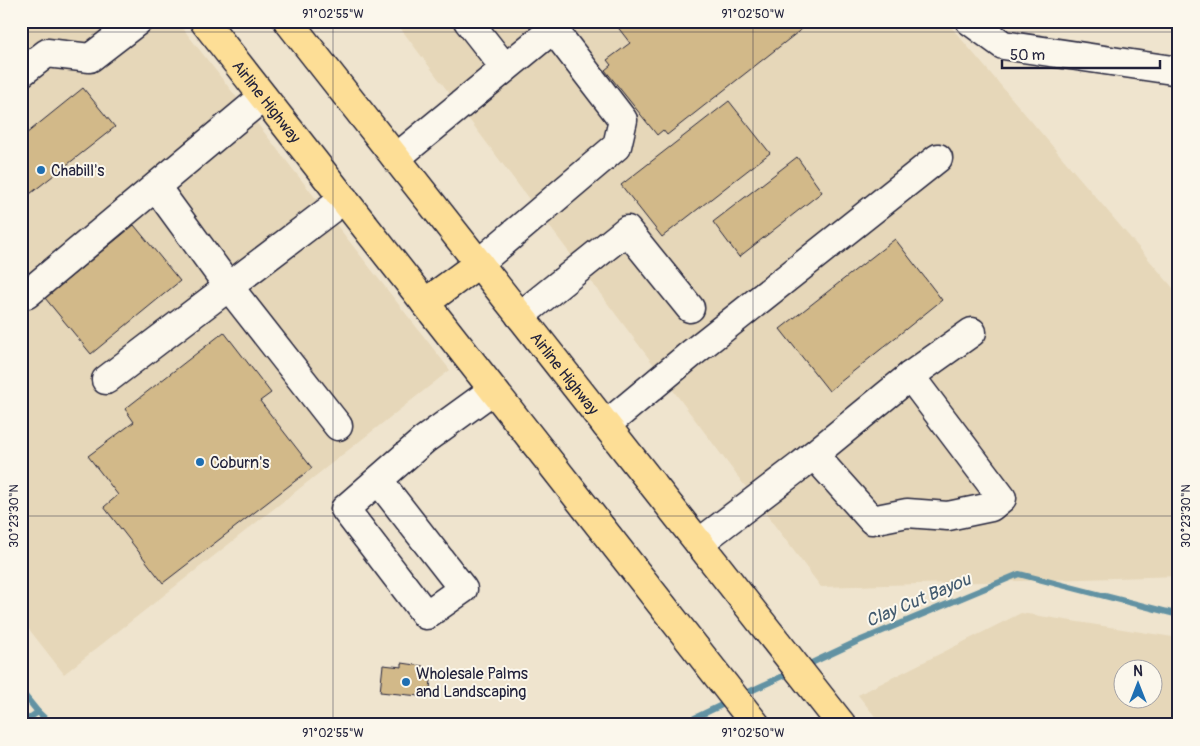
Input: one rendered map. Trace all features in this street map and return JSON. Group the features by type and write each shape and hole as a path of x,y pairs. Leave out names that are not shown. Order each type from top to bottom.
{"highway":[{"name":"Airline Highway","path":"204,21 756,725"},
{"name":"Airline Highway","path":"288,21 839,721"},
{"path":"425,303 478,263"}],"street":[{"path":"21,73 47,53 90,58 138,21"},
{"path":"468,21 504,68"},
{"path":"970,21 1003,45 1179,71"},
{"path":"396,158 504,68 550,25 623,120 617,146 478,263"},
{"path":"27,294 263,97"},
{"path":"606,425 691,354 938,158"},
{"path":"156,187 229,287 338,426"},
{"path":"106,380 344,200"},
{"path":"520,316 627,230 690,308"},
{"path":"699,543 814,455 910,376 972,332"},
{"path":"814,455 872,520 907,513 948,516 991,507 1002,498 910,376"},
{"path":"378,480 463,589 426,615 345,509 378,480 424,440 493,390"}],"shaded area":[{"path":"21,21 177,21 450,370 64,674 21,619"},
{"path":"395,21 946,21 1179,295 1179,576 821,587"},
{"path":"1021,613 1179,638 1179,725 882,725 858,695"}],"building":[{"path":"613,21 812,21 667,135 663,130 657,135 605,70 611,65 607,60 630,43"},
{"name":"Chabill's","path":"83,88 115,127 21,201 21,138"},
{"path":"729,101 770,153 662,237 621,185"},
{"path":"797,157 822,192 739,257 713,222"},
{"path":"134,225 180,281 91,354 45,298"},
{"path":"895,239 942,300 829,391 780,329"},
{"name":"Coburn's","path":"224,332 271,393 260,401 312,468 163,583 104,507 118,495 88,456 134,422 125,409"},
{"name":"Wholesale Palms and Landscaping","path":"402,663 423,666 423,671 432,672 429,697 380,692 383,665 402,667"}],"waterway":[{"name":"Clay Cut Bayou","path":"803,667 854,643 1019,574 1179,615"},
{"name":"Clay Cut Bayou","path":"742,695 792,672"},
{"name":"Clay Cut Bayou","path":"21,691 38,712 52,725"},
{"name":"Clay Cut Bayou","path":"680,725 728,702"},
{"path":"21,724 38,712"}],"place":[{"name":"Chabill's","path":"41,170"},
{"name":"Coburn's","path":"200,462"},
{"name":"Wholesale Palms and Landscaping","path":"406,682"}]}
